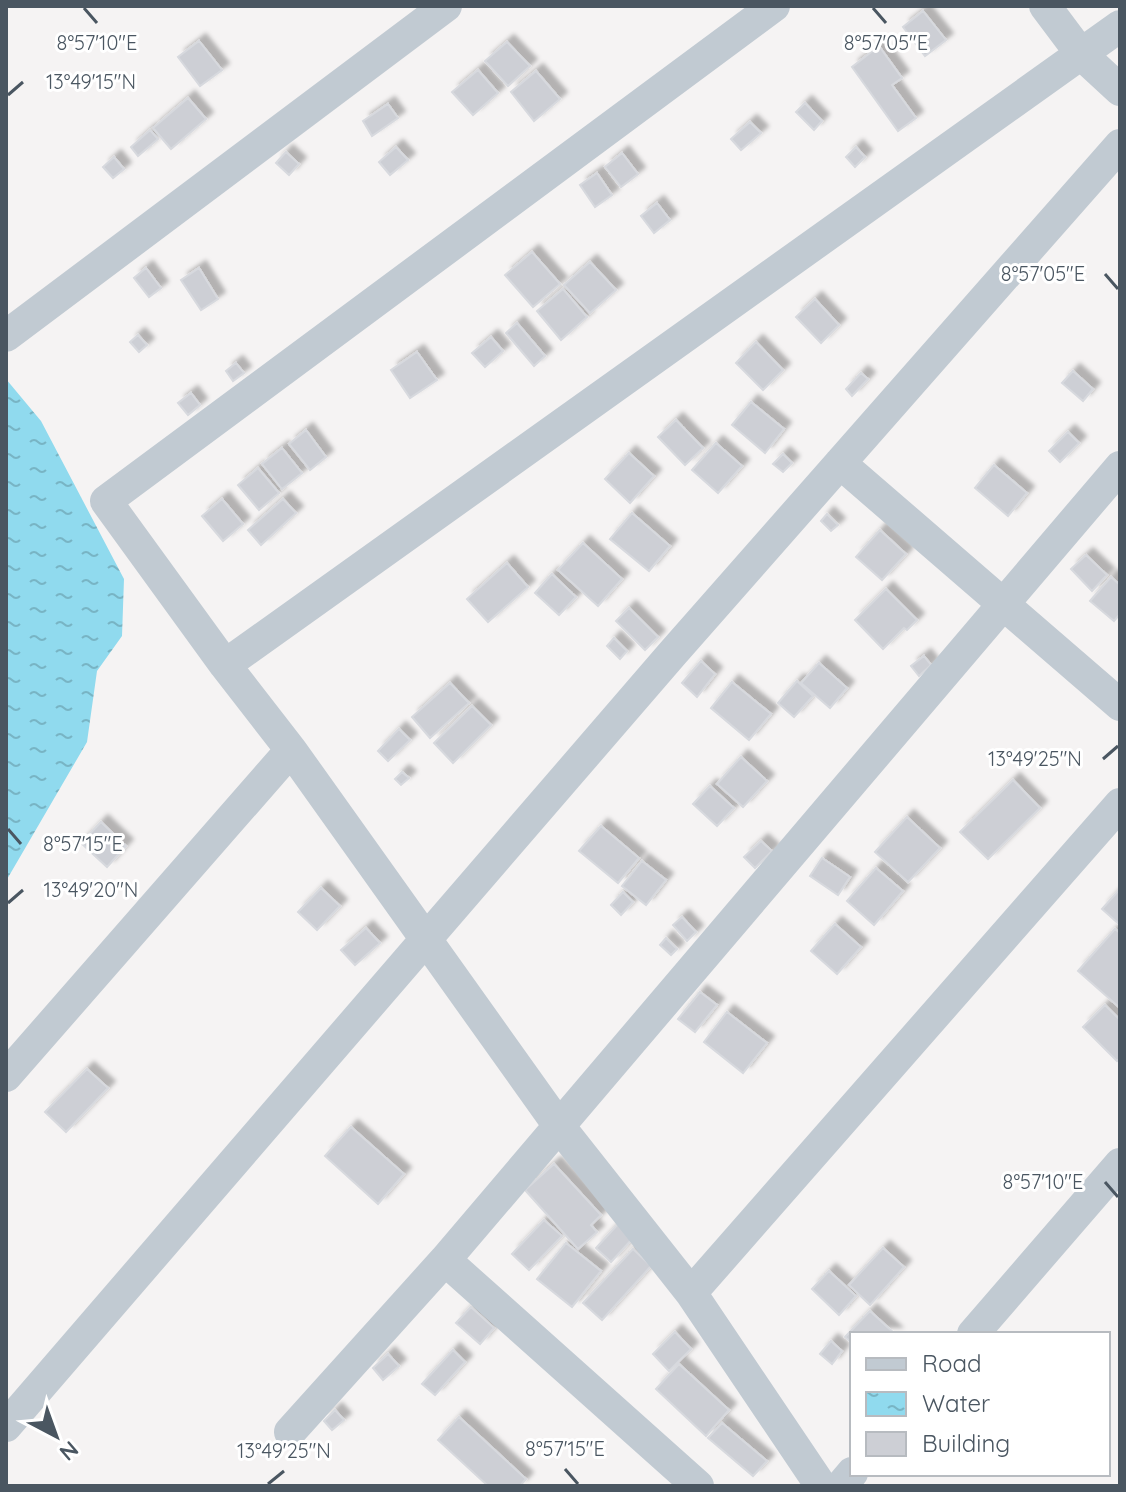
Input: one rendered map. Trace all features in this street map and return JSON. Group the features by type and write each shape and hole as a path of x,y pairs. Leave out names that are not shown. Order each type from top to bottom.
{"street":[{"path":"6,336 446,6"},
{"path":"774,6 106,501 291,750 559,1126 691,1293 821,1486"},
{"path":"1045,6 1081,54 1120,90"},
{"path":"225,665 1120,26"},
{"path":"6,1426 425,940 1120,145"},
{"path":"840,463 1120,705"},
{"path":"290,1432 445,1260 1120,467"},
{"path":"6,1076 291,750"},
{"path":"691,1293 1120,804"},
{"path":"975,1332 1120,1164"},
{"path":"445,1260 698,1486"}],"water":[{"path":"6,379 41,421 124,579 122,636 97,671 87,742 6,881"}],"building":[{"path":"923,11 946,40 925,56 903,27"},
{"path":"199,41 222,70 200,86 178,57"},
{"path":"507,42 530,66 508,86 485,61"},
{"path":"879,46 902,78 892,85 916,118 898,131 852,67"},
{"path":"478,70 498,93 473,115 452,92"},
{"path":"536,71 560,99 534,121 511,92"},
{"path":"188,98 206,119 171,149 153,128"},
{"path":"805,103 822,121 814,130 796,112"},
{"path":"388,104 398,118 372,136 363,121"},
{"path":"750,122 761,133 741,150 731,139"},
{"path":"150,130 158,139 138,156 131,147"},
{"path":"396,147 408,160 390,175 379,162"},
{"path":"856,147 865,157 855,167 846,157"},
{"path":"286,152 299,164 289,175 276,163"},
{"path":"622,153 638,174 621,187 605,167"},
{"path":"114,157 124,169 113,178 103,167"},
{"path":"597,173 612,195 595,207 580,185"},
{"path":"657,203 670,220 654,233 641,216"},
{"path":"532,252 560,284 533,307 505,275"},
{"path":"590,262 616,290 590,313 564,285"},
{"path":"146,268 161,288 149,297 134,278"},
{"path":"199,268 218,299 201,310 181,280"},
{"path":"563,289 587,317 561,340 537,311"},
{"path":"815,299 839,325 821,343 796,317"},
{"path":"517,323 545,356 534,366 506,333"},
{"path":"138,335 147,345 139,352 130,342"},
{"path":"491,337 503,351 485,367 472,353"},
{"path":"756,342 783,370 763,390 736,363"},
{"path":"417,352 437,380 410,398 391,370"},
{"path":"236,363 244,373 233,381 226,371"},
{"path":"1073,371 1093,389 1083,401 1062,383"},
{"path":"861,373 868,379 852,396 846,389"},
{"path":"191,393 200,405 188,415 178,403"},
{"path":"751,402 784,429 765,453 732,425"},
{"path":"676,420 703,448 685,465 658,437"},
{"path":"306,430 326,457 310,470 289,444"},
{"path":"1068,432 1079,443 1060,462 1049,451"},
{"path":"716,443 742,466 718,493 692,470"},
{"path":"282,448 302,473 282,489 262,464"},
{"path":"629,453 654,476 630,503 605,479"},
{"path":"783,454 792,463 783,472 773,464"},
{"path":"994,465 1027,493 1008,516 975,488"},
{"path":"258,468 279,493 259,510 238,485"},
{"path":"222,499 243,524 223,541 202,516"},
{"path":"283,499 296,513 261,545 248,530"},
{"path":"632,513 670,546 649,571 610,539"},
{"path":"827,514 838,525 831,531 821,521"},
{"path":"880,530 906,554 882,580 856,557"},
{"path":"583,543 622,579 598,606 558,570"},
{"path":"1086,555 1107,575 1092,591 1071,569"},
{"path":"507,563 528,587 488,622 467,599"},
{"path":"552,574 576,597 559,615 535,593"},
{"path":"1111,577 1120,585 1120,614 1114,621 1090,601"},
{"path":"886,589 917,620 883,649 855,620"},
{"path":"629,608 658,637 645,650 616,621"},
{"path":"614,638 627,651 620,659 607,646"},
{"path":"924,656 931,665 919,676 911,666"},
{"path":"701,661 715,674 697,697 682,683"},
{"path":"819,663 847,688 830,708 801,683"},
{"path":"797,681 813,696 794,717 778,703"},
{"path":"732,682 771,714 749,740 711,708"},
{"path":"450,683 469,703 430,738 412,717"},
{"path":"472,706 491,725 453,763 434,743"},
{"path":"399,729 410,740 388,761 378,751"},
{"path":"741,757 767,781 743,807 717,784"},
{"path":"402,772 409,778 401,785 395,779"},
{"path":"1013,780 1040,808 988,859 960,832"},
{"path":"710,786 734,808 717,826 693,804"},
{"path":"907,817 940,848 908,882 875,852"},
{"path":"101,822 126,846 107,867 81,843"},
{"path":"601,826 639,858 618,883 579,851"},
{"path":"761,841 772,851 755,868 744,857"},
{"path":"822,858 850,877 838,895 810,876"},
{"path":"642,861 666,880 646,905 622,886"},
{"path":"876,868 903,891 874,925 847,901"},
{"path":"321,888 340,906 317,930 298,912"},
{"path":"1120,889 1120,925 1102,909"},
{"path":"623,892 633,902 621,915 611,905"},
{"path":"682,917 696,932 687,941 673,925"},
{"path":"835,924 861,947 837,974 811,951"},
{"path":"366,928 380,943 355,965 341,950"},
{"path":"1115,929 1120,933 1120,1008 1078,971"},
{"path":"666,938 677,949 671,955 660,945"},
{"path":"700,992 717,1005 695,1032 678,1019"},
{"path":"1105,1005 1120,1020 1120,1058 1117,1061 1083,1027"},
{"path":"727,1012 767,1043 743,1073 704,1042"},
{"path":"87,1069 108,1088 66,1132 45,1112"},
{"path":"351,1127 404,1174 378,1204 325,1156"},
{"path":"554,1164 601,1215 591,1225 597,1232 578,1249 525,1190"},
{"path":"544,1220 562,1236 529,1270 512,1254"},
{"path":"620,1222 635,1236 611,1262 596,1248"},
{"path":"566,1243 601,1271 572,1307 537,1279"},
{"path":"883,1248 904,1267 870,1305 849,1285"},
{"path":"633,1249 651,1266 602,1320 583,1303"},
{"path":"829,1271 856,1296 839,1315 812,1289"},
{"path":"471,1307 494,1328 480,1344 456,1323"},
{"path":"870,1311 893,1332 850,1332 850,1341 845,1337"},
{"path":"675,1332 691,1349 669,1371 653,1354"},
{"path":"831,1341 842,1351 832,1364 820,1354"},
{"path":"453,1350 465,1362 435,1395 422,1384"},
{"path":"388,1354 399,1366 383,1380 373,1368"},
{"path":"679,1364 729,1410 706,1436 656,1389"},
{"path":"335,1410 344,1420 332,1430 324,1421"},
{"path":"459,1417 526,1479 520,1486 488,1486 438,1440"},
{"path":"722,1423 767,1461 753,1476 708,1438"}]}
